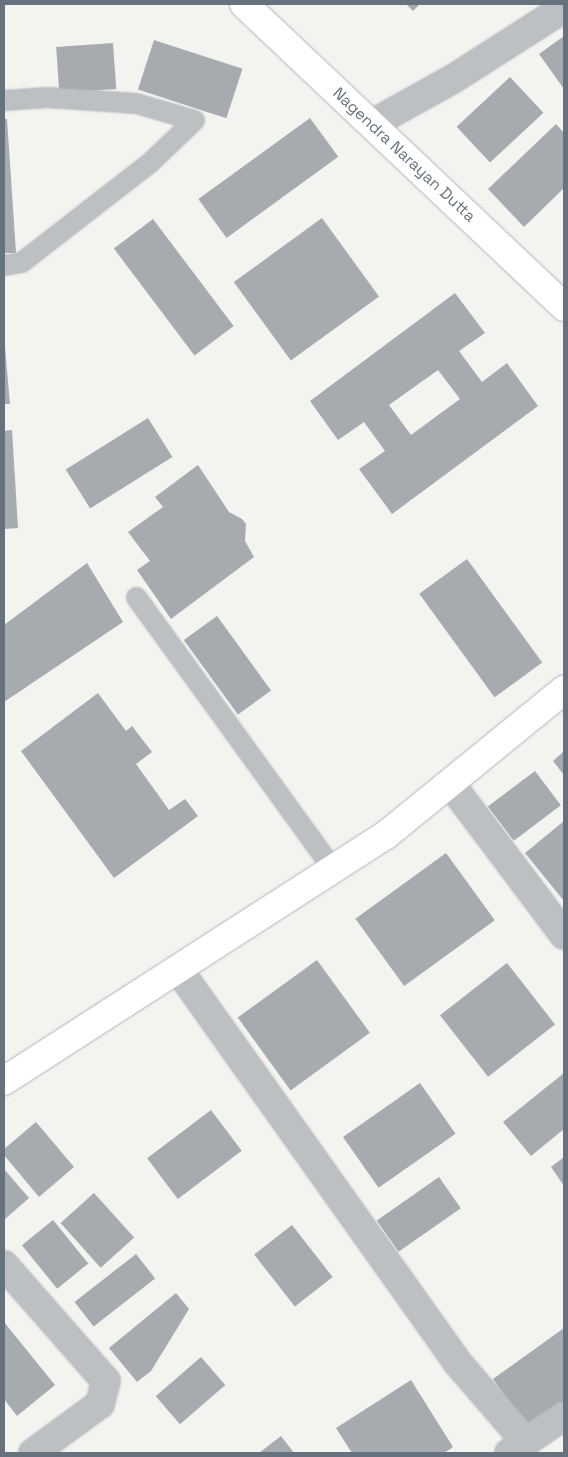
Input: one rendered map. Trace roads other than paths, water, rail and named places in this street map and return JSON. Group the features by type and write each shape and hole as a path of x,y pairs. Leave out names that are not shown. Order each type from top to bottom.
{"street":[{"name":"Nagendra Narayan Dutta","path":"244,4 564,307"},
{"path":"372,124 453,79 564,8"},
{"path":"4,1081 386,835 564,690"},
{"path":"450,783 564,935"},
{"path":"178,969 518,1448 564,1416"},
{"path":"4,1265 106,1381 100,1404 33,1453"}],"lane":[{"path":"4,100 47,97 136,103 194,120 150,162 21,262 4,265"},
{"path":"136,597 333,869"}]}
